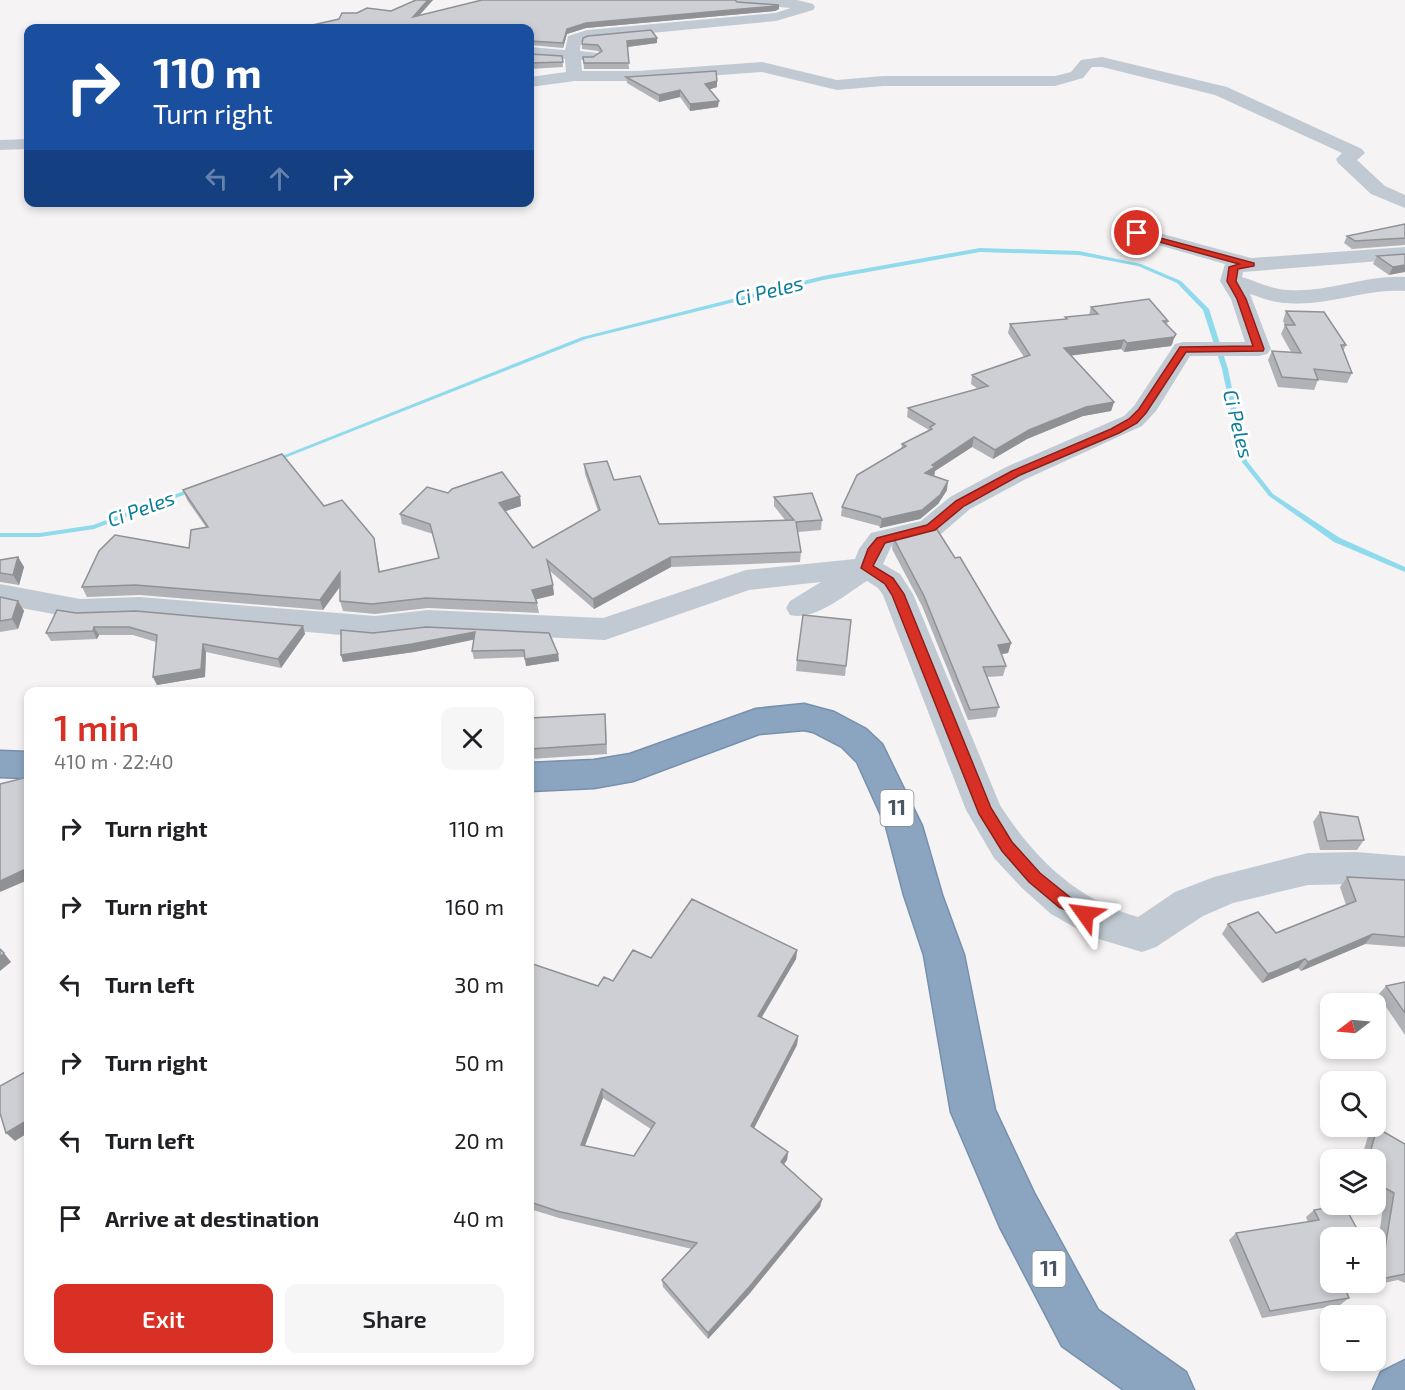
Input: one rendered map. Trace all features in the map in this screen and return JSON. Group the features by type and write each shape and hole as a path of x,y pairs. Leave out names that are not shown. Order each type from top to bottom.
{"highway":[{"name":"11","path":"534,777 594,774 633,767 756,722 778,718 804,717 822,721 854,738 870,753 904,826 923,895 944,955 973,1112 1017,1209 1080,1328 1168,1390"},
{"path":"0,764 24,765"},
{"path":"1399,1390 1405,1386"}],"street":[{"path":"575,76 572,55 573,39 587,35 711,21 776,17 808,7 789,1 759,3 737,0"},
{"path":"534,52 603,56"},
{"path":"534,81 575,76 637,75 762,67 837,86 883,81 1044,81 1072,78 1087,63 1102,62 1200,84 1236,96 1356,153 1345,159 1378,190 1405,202"},
{"path":"0,145 24,144"},
{"path":"1137,233 1251,264"},
{"path":"801,608 867,568 874,549 881,540 931,528 960,503 1007,478 1133,421 1143,411 1181,351 1188,348 1246,351 1259,348 1242,299 1231,281 1234,267 1405,253"},
{"path":"1231,281 1292,297 1334,293 1384,283 1405,284"},
{"path":"0,594 80,609 140,607 375,627 428,621 605,629 746,579 867,568 889,581 898,594 984,810 1007,847 1035,878 1065,902 1106,925 1142,935 1189,904 1228,888 1308,869 1356,868 1405,872"}],"building":[{"path":"416,0 428,0 413,17 482,0 735,0 779,5 586,23 567,29 563,43 534,41 534,24 317,24 339,19 342,13 357,13 367,8 391,11"},
{"path":"651,30 657,38 627,41 629,63 584,63 583,57 593,57 602,51 598,45 582,44 583,38"},
{"path":"534,54 562,56 563,62 534,63"},
{"path":"716,71 717,81 705,84 719,101 690,104 680,90 659,95 626,77"},
{"path":"1405,224 1405,238 1355,241 1347,236"},
{"path":"1405,254 1405,265 1393,267 1377,256"},
{"path":"1149,299 1168,321 1163,321 1176,334 1174,337 1127,343 1124,340 1064,348 1114,402 1086,407 1029,430 995,450 974,437 932,465 935,467 925,473 948,481 940,495 922,510 882,519 842,507 857,475 906,446 902,444 932,429 930,427 935,424 908,408 988,386 972,375 1030,355 1010,324 1098,314 1091,307"},
{"path":"1286,311 1324,312 1346,345 1341,345 1352,373 1314,369 1318,380 1282,377 1272,351 1301,353 1285,325 1295,325"},
{"path":"282,454 324,506 342,500 374,538 379,572 439,558 430,524 400,514 427,487 448,493 452,489 502,472 520,496 499,503 533,548 600,510 584,464 607,461 614,480 640,476 659,524 794,520 774,497 812,493 822,520 796,522 801,552 671,557 593,599 547,560 553,585 532,590 537,603 426,598 372,604 340,601 340,572 320,600 135,585 82,587 99,551 115,535 189,548 191,530 208,527 183,490"},
{"path":"936,528 955,558 960,557 1011,643 998,645 1006,666 983,667 999,707 970,710 924,596 894,539"},
{"path":"18,557 13,575 0,573 0,560"},
{"path":"0,597 18,601 12,619 0,621"},
{"path":"57,610 76,613 136,611 303,626 278,659 203,644 201,669 153,677 157,635 129,627 94,627 93,631 46,633"},
{"path":"803,615 851,620 846,666 797,660"},
{"path":"426,627 549,633 558,654 525,659 524,650 472,651 475,632 341,655 341,630 373,633"},
{"path":"605,714 606,744 534,749 534,718"},
{"path":"24,778 24,870 0,881 0,784"},
{"path":"1320,812 1358,817 1364,840 1327,841"},
{"path":"1347,877 1405,880 1405,937 1373,934 1308,962 1305,959 1268,974 1228,924 1258,912 1276,933 1356,901"},
{"path":"692,899 797,950 758,1016 798,1036 751,1126 788,1152 781,1162 822,1199 708,1333 662,1280 697,1243 557,1211 534,1203 534,964 598,986 604,977 613,981 633,950 651,958","holes":["602,1089 655,1123 634,1156 581,1145"]},
{"path":"1405,982 1405,1013 1386,986"},
{"path":"24,1073 24,1122 6,1133 0,1113 0,1086"},
{"path":"1386,1133 1405,1144 1405,1274 1386,1278 1386,1242 1394,1193 1386,1189 1386,1149 1371,1149 1374,1137 1386,1137"},
{"path":"1320,1209 1320,1215 1349,1215 1356,1227 1320,1227 1320,1293 1347,1293 1349,1298 1270,1311 1236,1233 1319,1220 1314,1210"}],"waterway":[{"name":"Ci Peles","path":"275,460 584,338 823,278 980,250 1079,253 1139,265 1179,282 1206,309 1225,369 1244,461 1271,495 1337,540 1405,570"},
{"name":"Ci Peles","path":"0,535 40,535 94,527 195,489"}],"route":[{"path":"1085,914 1065,902 1035,878 1007,847 984,810 898,594 889,581 879,573 867,568 874,549 881,540 931,528 941,517 960,503 1016,473 1115,431 1133,421 1143,411 1183,349 1246,351 1259,349 1242,299 1231,281 1234,267 1251,264 1137,233"}]}
